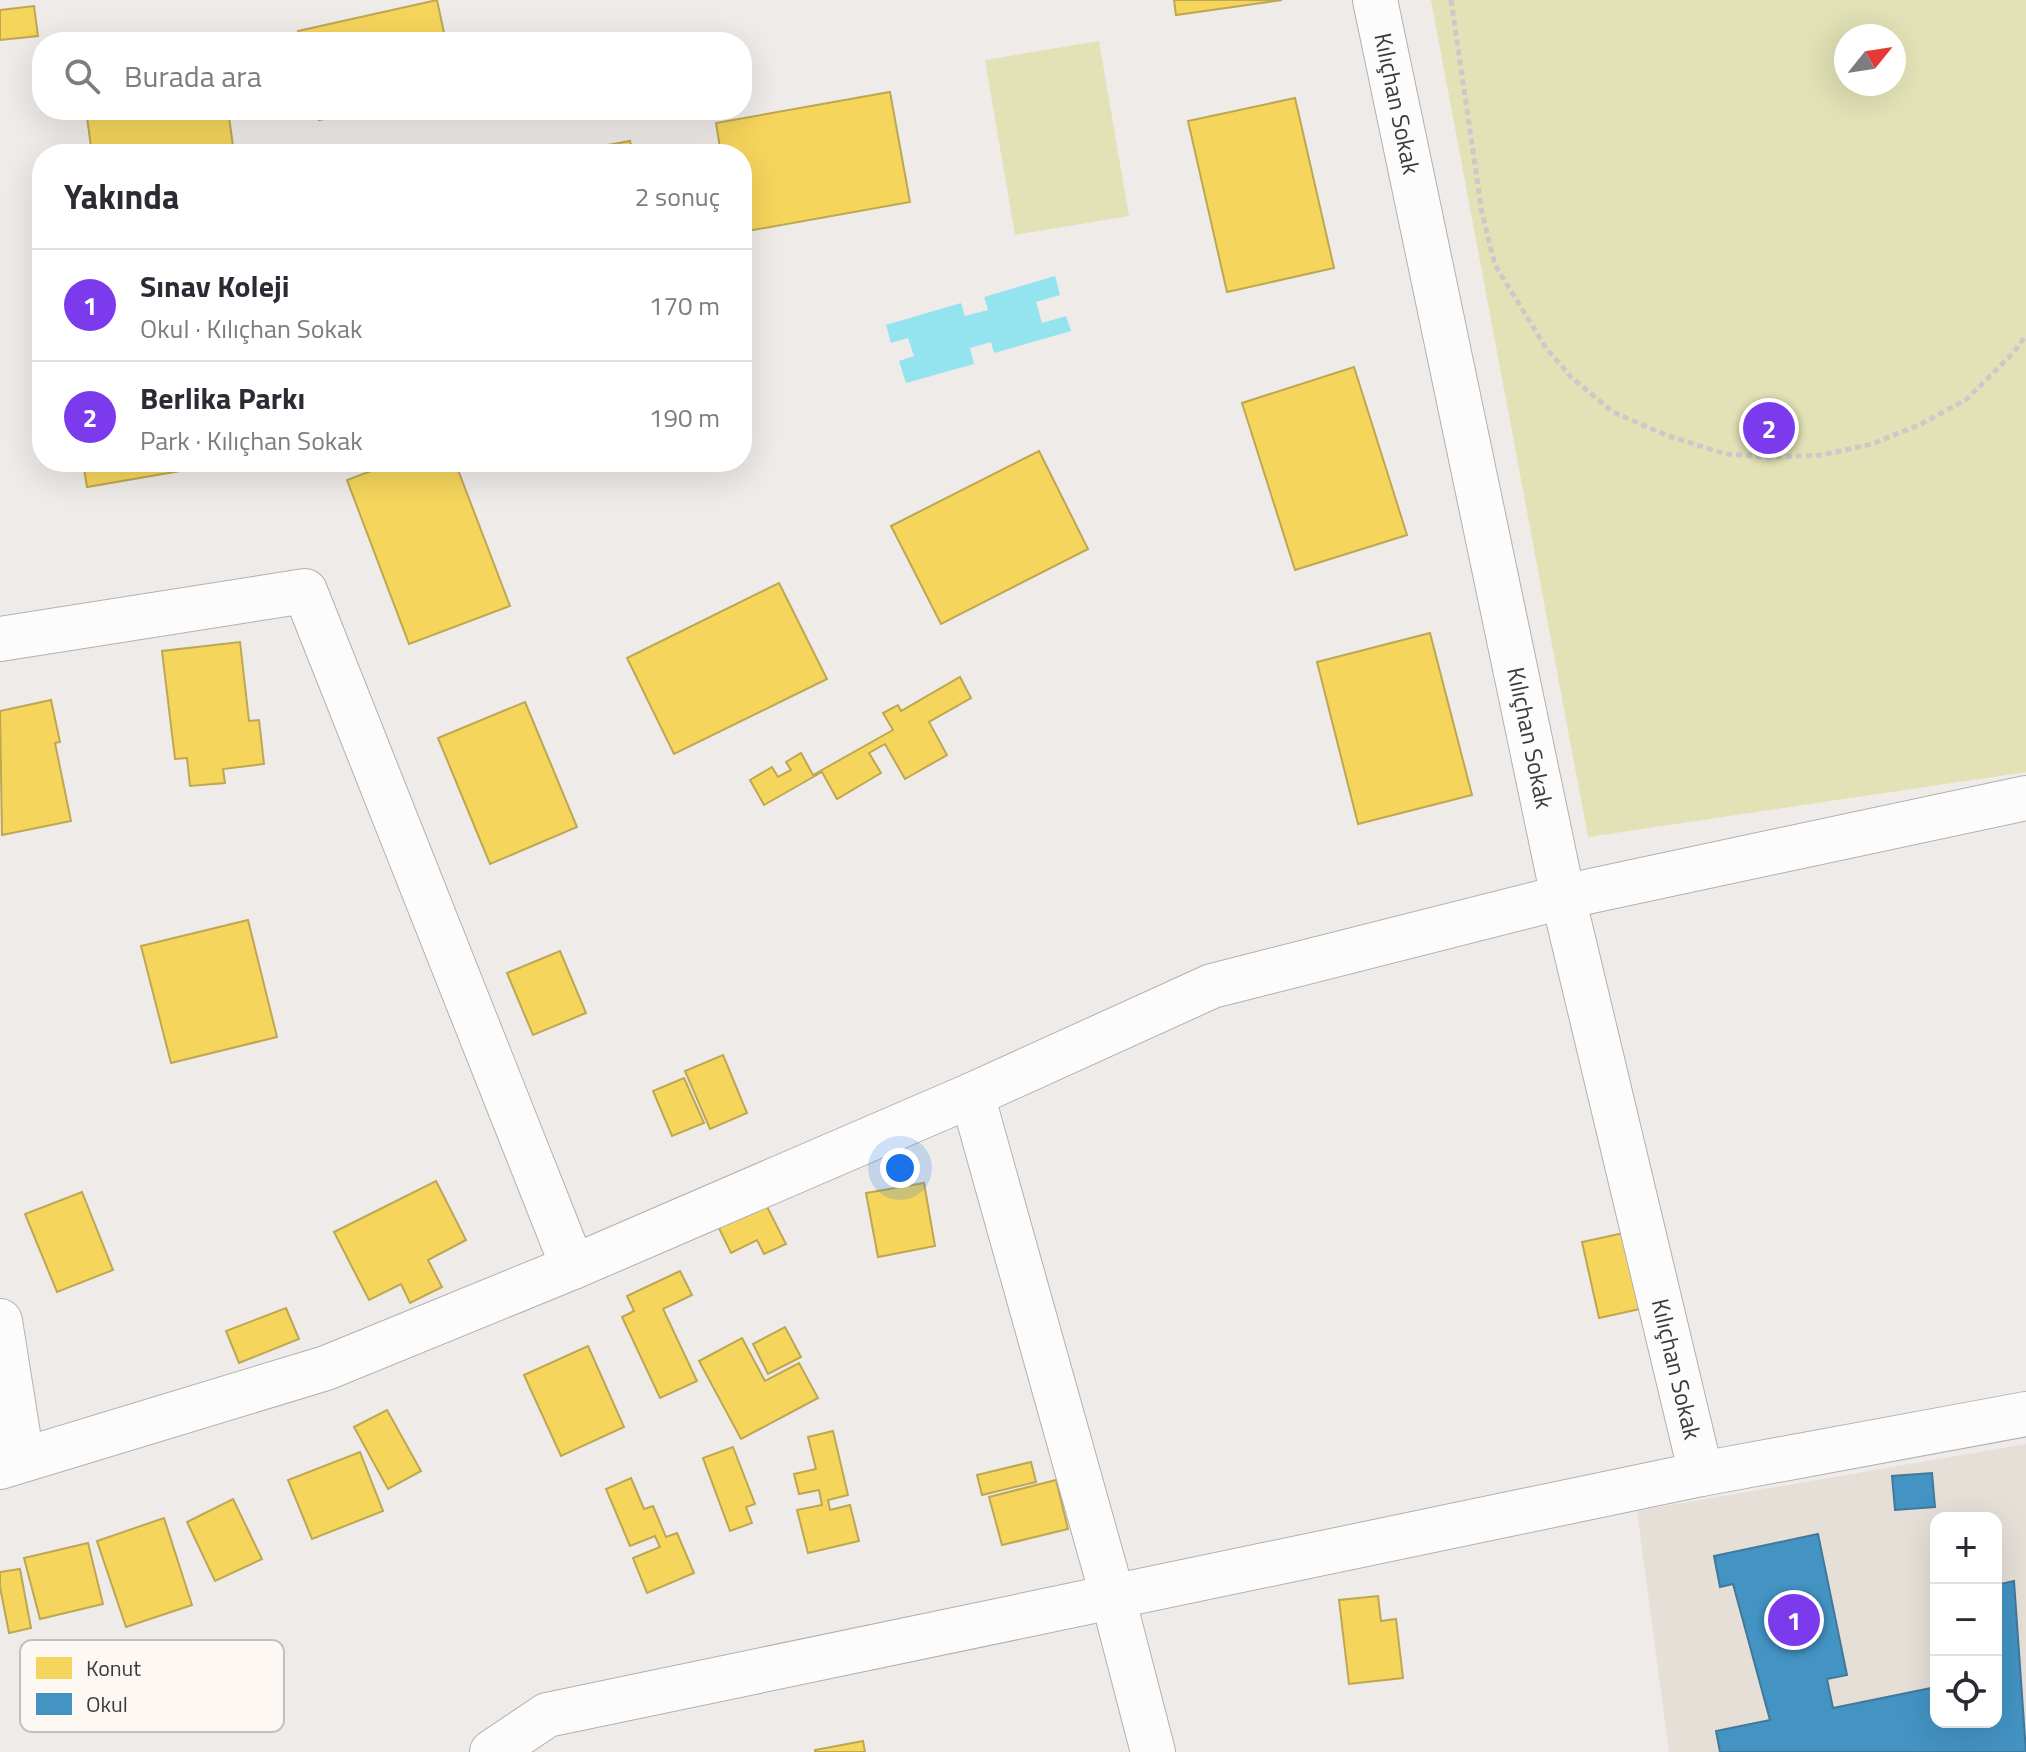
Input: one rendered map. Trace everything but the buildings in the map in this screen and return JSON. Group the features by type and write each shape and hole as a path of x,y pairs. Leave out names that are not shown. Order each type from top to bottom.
{"street":[{"name":"Kılıçhan Sokak","path":"1375,0 1563,897 1701,1474"},
{"path":"0,639 305,591 573,1267"},
{"path":"0,1321 11,1463 326,1368 573,1267 972,1095 1212,986 1563,897 2026,798"},
{"path":"972,1095 1153,1752"},
{"path":"492,1752 547,1715 1701,1474 2026,1414"}],"path":[{"path":"1451,0 1482,213 1495,265 1546,348 1571,377 1613,412 1668,436 1726,454 1772,457 1822,455 1872,444 1921,424 1967,399 2014,352 2026,335"}],"shaded area":[{"path":"2026,1444 2026,1752 1669,1752 1637,1511"}],"green space":[{"path":"1431,0 2026,0 2026,772 1588,837"},
{"path":"1099,41 1129,216 1015,235 985,60"}],"water":[{"path":"1055,276 1060,295 1036,302 1042,323 1066,316 1071,331 994,353 991,342 970,348 974,364 906,383 899,361 914,356 908,338 891,343 886,325 961,303 965,316 988,310 984,297"}],"place":[{"name":"Berlika Parkı","path":"1769,428"},
{"name":"Sınav Koleji","path":"1794,1620"}]}
